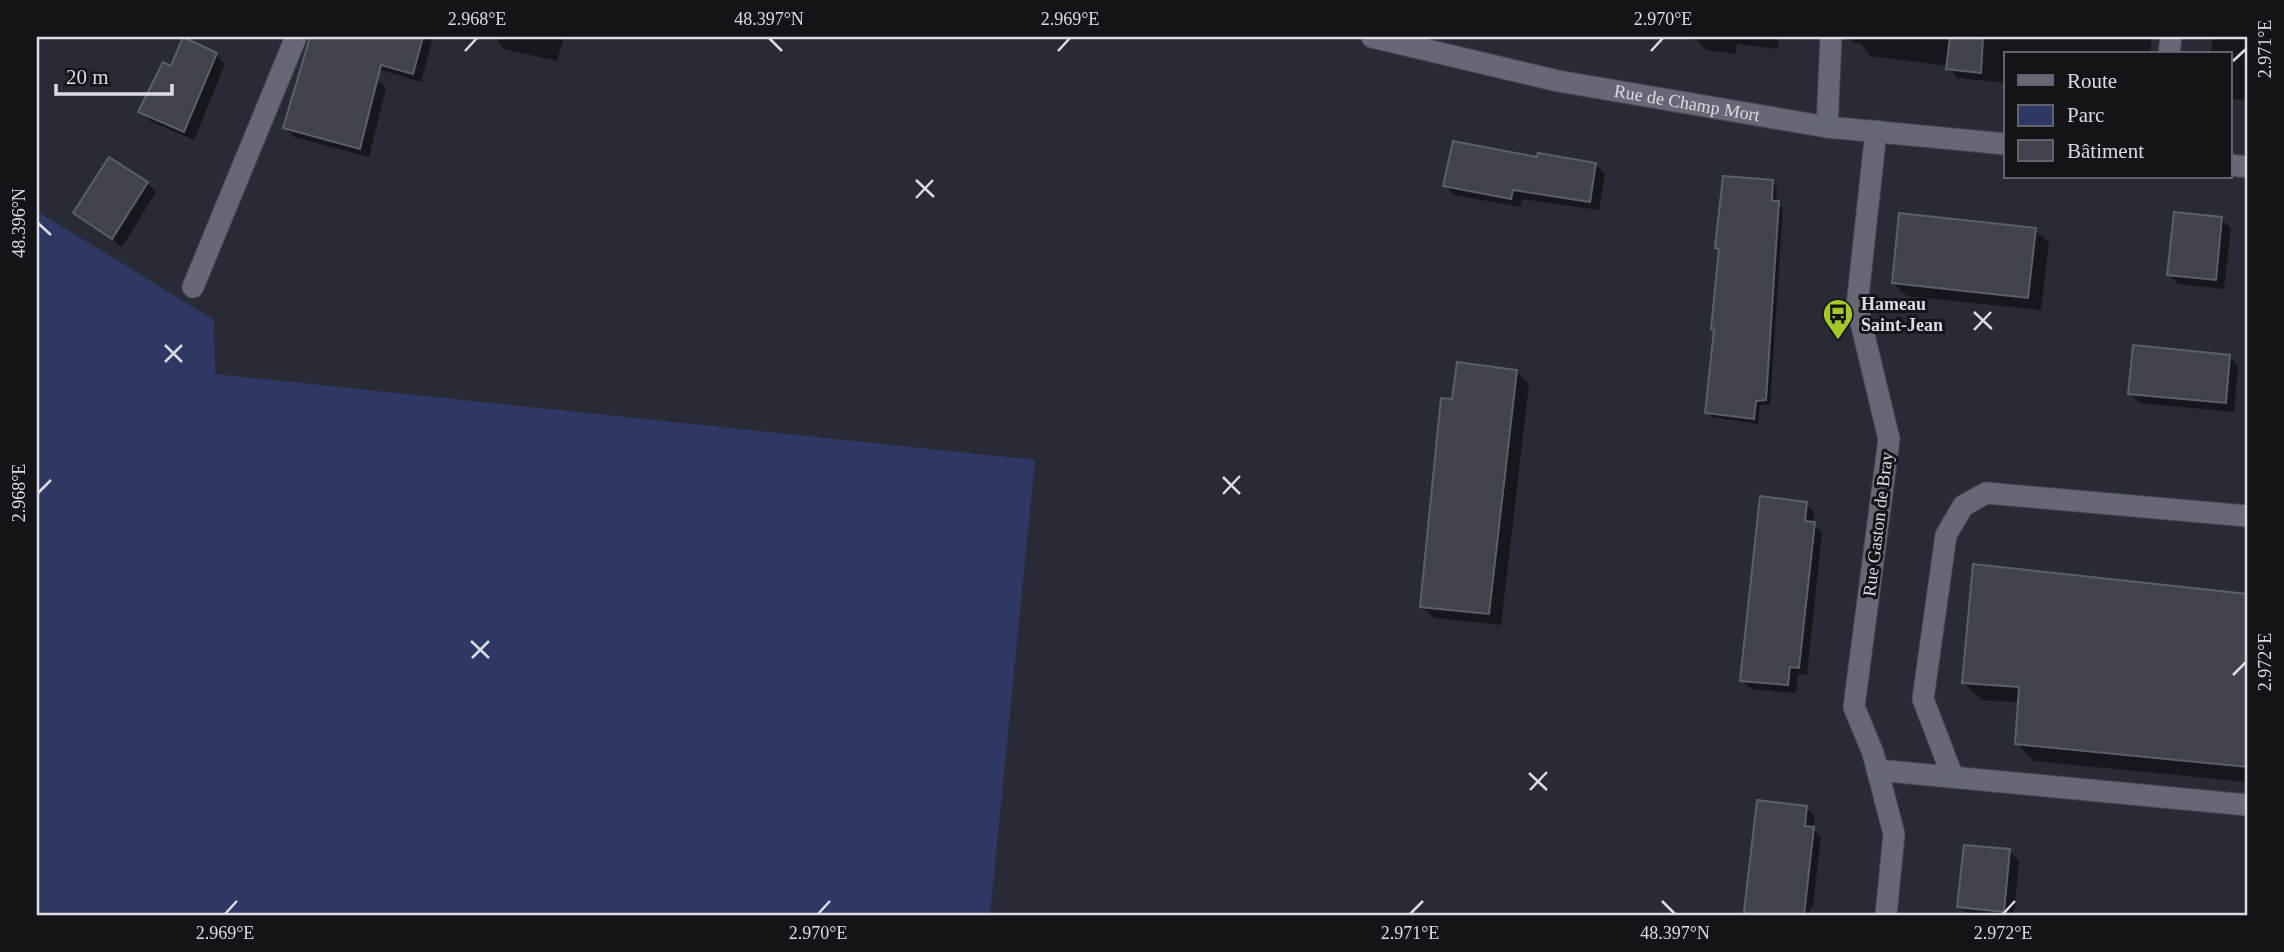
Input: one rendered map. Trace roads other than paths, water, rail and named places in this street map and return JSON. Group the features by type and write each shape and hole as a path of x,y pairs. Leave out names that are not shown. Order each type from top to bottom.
{"street":[{"path":"193,287 296,37"},
{"name":"Rue de Champ Mort","path":"1372,37 1558,81 1827,127 2004,144"},
{"path":"1827,127 1831,37"},
{"name":"Rue Gaston de Bray","path":"1876,131 1857,306 1889,439 1854,707 1877,770 1894,834 1886,915"},
{"path":"1952,775 1923,699 1946,535 1963,506 1986,493 2247,516"},
{"path":"1877,770 2247,805"}],"place":[{"name":"Hameau Saint-Jean","path":"1838,341"}]}
